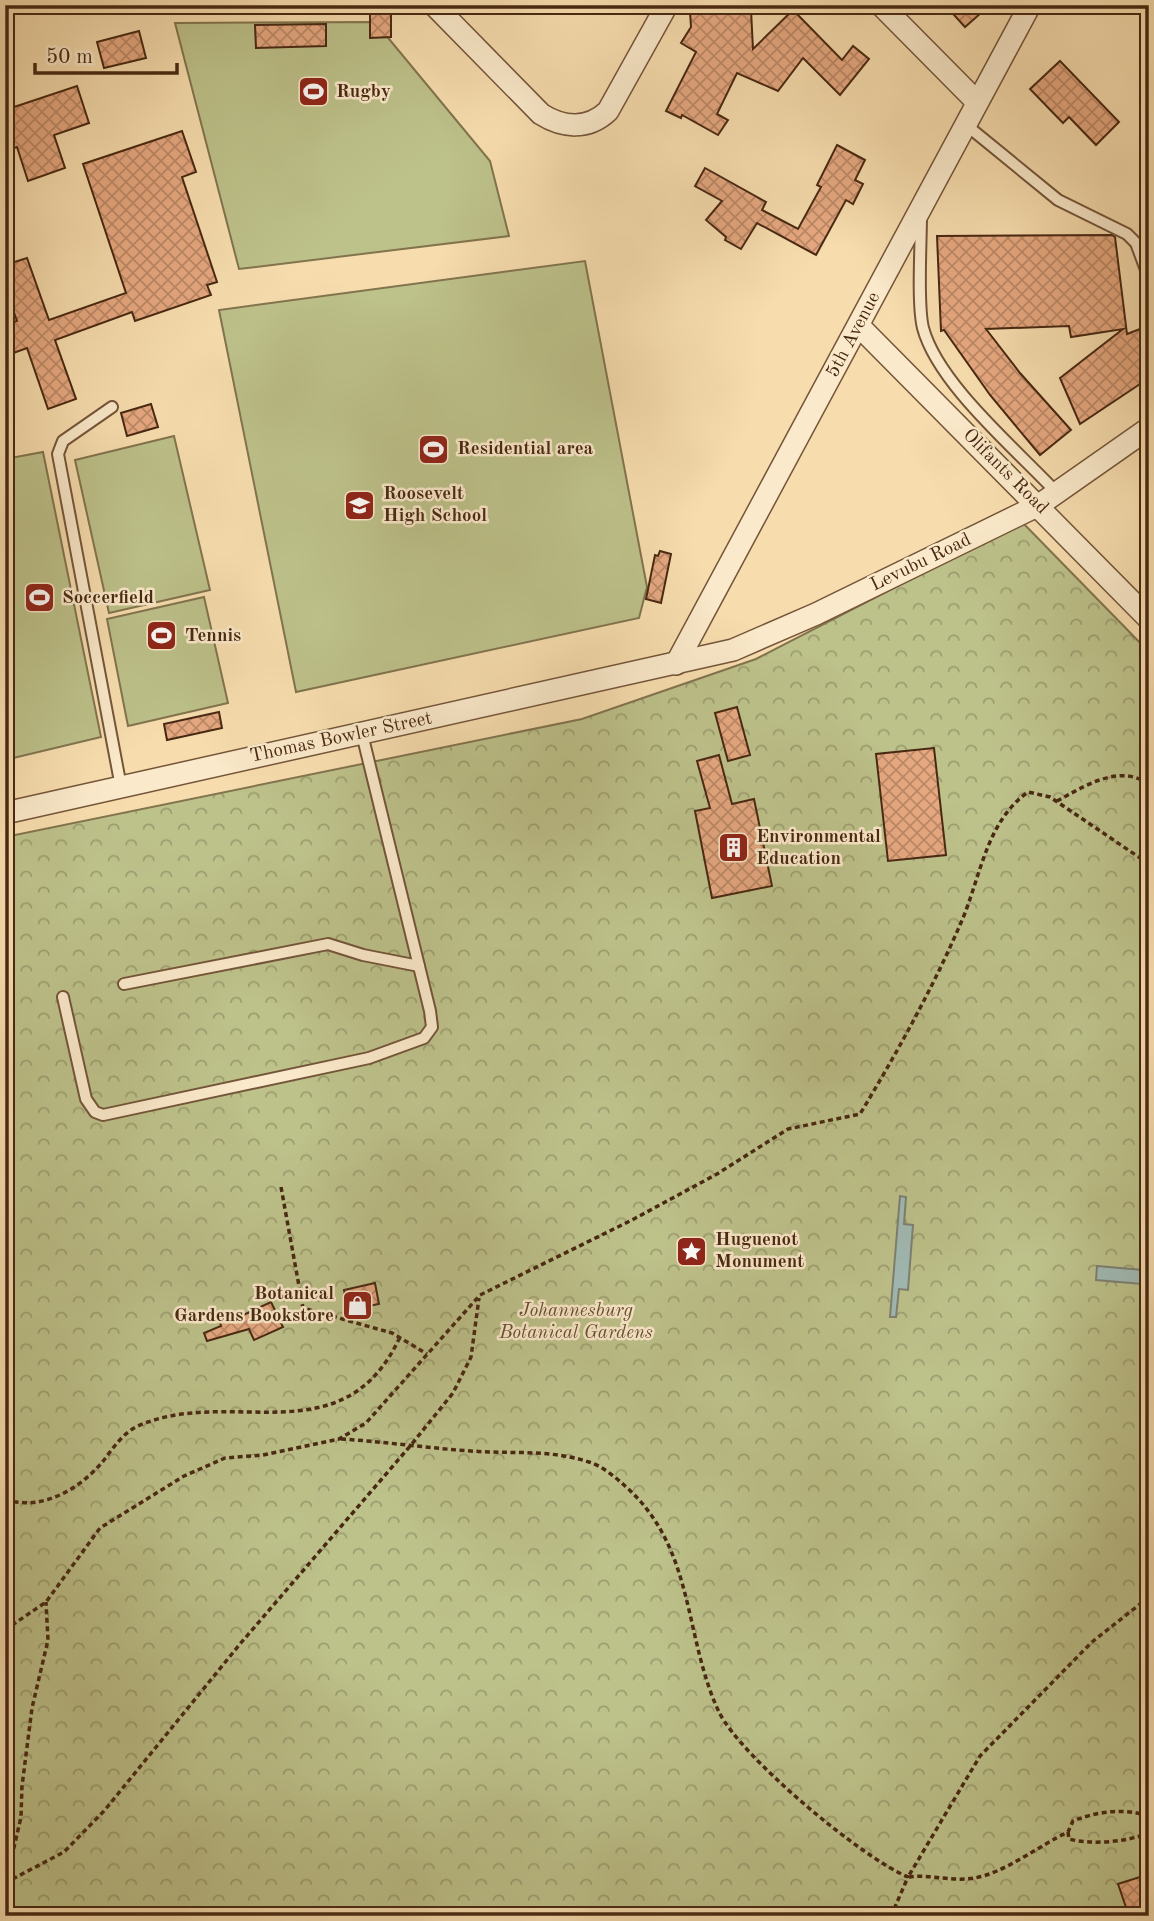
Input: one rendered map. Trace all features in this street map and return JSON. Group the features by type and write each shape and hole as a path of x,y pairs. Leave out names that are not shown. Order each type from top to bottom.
{"street":[{"path":"434,5 541,114 563,124 587,124 599,119 617,99 667,5"},
{"path":"881,5 977,102"},
{"name":"5th Avenue","path":"676,664 710,596 859,326 1030,5"},
{"name":"Olifants Road","path":"859,326 1149,619"},
{"name":"Levubu Road","path":"676,664 733,650 781,631 1039,505 1149,428"},
{"name":"Thomas Bowler Street","path":"5,813 676,664"}],"lane":[{"path":"965,124 1058,200 1127,234 1136,243 1149,278"},
{"path":"921,209 922,326 934,359 953,384 1056,492"},
{"path":"112,407 63,441 58,454 121,787"},
{"path":"63,997 86,1100 95,1112 112,1115 205,1091 369,1058 424,1038 432,1027 362,734"},
{"path":"124,984 328,944 363,956 419,966"}],"path":[{"path":"1056,801 1114,775 1143,780 1149,785"},
{"path":"340,1439 366,1423 480,1295 632,1220 717,1174 788,1129 860,1114 904,1041 963,918 996,825 1013,802 1028,792 1056,801 1149,864"},
{"path":"281,1187 303,1308 400,1337 427,1354"},
{"path":"6,1882 64,1852 104,1811 240,1644 453,1393 471,1357 480,1295"},
{"path":"5,1502 37,1502 73,1489 96,1469 134,1427 158,1419 307,1409 349,1397 379,1373 400,1337"},
{"path":"5,1630 46,1602 100,1528 184,1476 225,1458 263,1455 340,1439 541,1452 591,1462 625,1486 660,1528 674,1559 720,1713 761,1767 866,1855 908,1877 939,1876 960,1880 986,1876 1068,1832"},
{"path":"891,1916 908,1877 980,1756 1092,1642 1149,1597"},
{"path":"6,1882 22,1817 22,1786 32,1708 48,1640 46,1602"},
{"path":"1136,1812 1145,1815 1149,1823 1146,1834 1133,1839 1086,1842 1069,1839 1068,1832 1073,1821 1089,1815 1136,1812"}],"green space":[{"name":"Rugby","path":"375,22 490,161 509,236 239,269 175,23"},
{"name":"Residential area","path":"585,261 647,587 639,618 296,692 219,310"},
{"path":"174,436 210,590 109,613 75,460"},
{"name":"Soccerfield","path":"43,452 101,737 5,760 5,459"},
{"name":"Johannesburg Botanical Gardens","path":"1022,522 1149,652 1149,1916 5,1916 5,837 582,719 756,659"},
{"path":"204,597 228,703 128,726 107,619"}],"water":[{"path":"900,1196 906,1197 904,1224 913,1225 908,1290 899,1289 896,1317 890,1317"},
{"path":"1097,1266 1143,1270 1142,1284 1096,1280"}],"building":[{"path":"945,5 974,5 981,13 965,27"},
{"path":"751,10 753,49 793,10 842,60 853,46 869,59 840,95 803,58 778,91 737,73 717,114 728,120 718,135 682,115 681,118 666,111 696,52 681,43 691,27 690,12"},
{"path":"370,14 391,14 391,37 370,38"},
{"path":"326,24 326,46 256,48 255,25"},
{"path":"139,31 146,58 104,68 97,42"},
{"path":"1060,61 1119,122 1096,145 1069,117 1063,123 1030,89"},
{"path":"77,86 89,123 54,135 65,168 28,181 17,147 5,151 5,110"},
{"path":"182,131 196,172 182,177 217,282 207,285 211,295 135,321 132,312 55,340 76,399 48,409 27,348 5,356 5,325 17,321 5,288 5,265 27,258 49,320 126,293 83,164"},
{"path":"837,145 865,160 855,180 863,184 853,204 846,200 816,255 757,223 741,249 725,240 726,237 706,220 722,201 695,186 705,168 766,202 762,210 798,229 821,187 817,185"},
{"path":"937,236 1115,237 1127,334 1140,329 1149,339 1149,378 1080,424 1060,378 1123,329 1071,337 1069,326 986,329 1020,373 1071,430 1040,455 990,395 944,330 941,331"},
{"path":"151,404 158,427 127,436 121,413"},
{"path":"660,551 671,554 661,603 646,599 655,555 658,556"},
{"path":"737,707 750,755 728,761 715,713"},
{"path":"219,712 222,728 167,740 164,724"},
{"path":"934,748 946,855 888,861 876,754"},
{"name":"Environmental Education","path":"719,755 732,804 754,799 772,886 712,898 695,811 710,808 697,761"},
{"path":"375,1283 379,1304 348,1310 344,1290"},
{"path":"271,1302 283,1327 254,1340 249,1329 207,1341 204,1333 221,1326 219,1318 238,1313 239,1317"},
{"path":"1149,1874 1149,1916 1129,1916 1118,1884"}],"place":[{"name":"Rugby","path":"313,92"},
{"name":"Residential area","path":"434,449"},
{"name":"Roosevelt High School","path":"360,505"},
{"name":"Soccerfield","path":"39,598"},
{"name":"Tennis","path":"162,636"},
{"name":"Environmental Education","path":"733,848"},
{"name":"Huguenot Monument","path":"692,1251"},
{"name":"Botanical Gardens Bookstore","path":"357,1305"}]}
